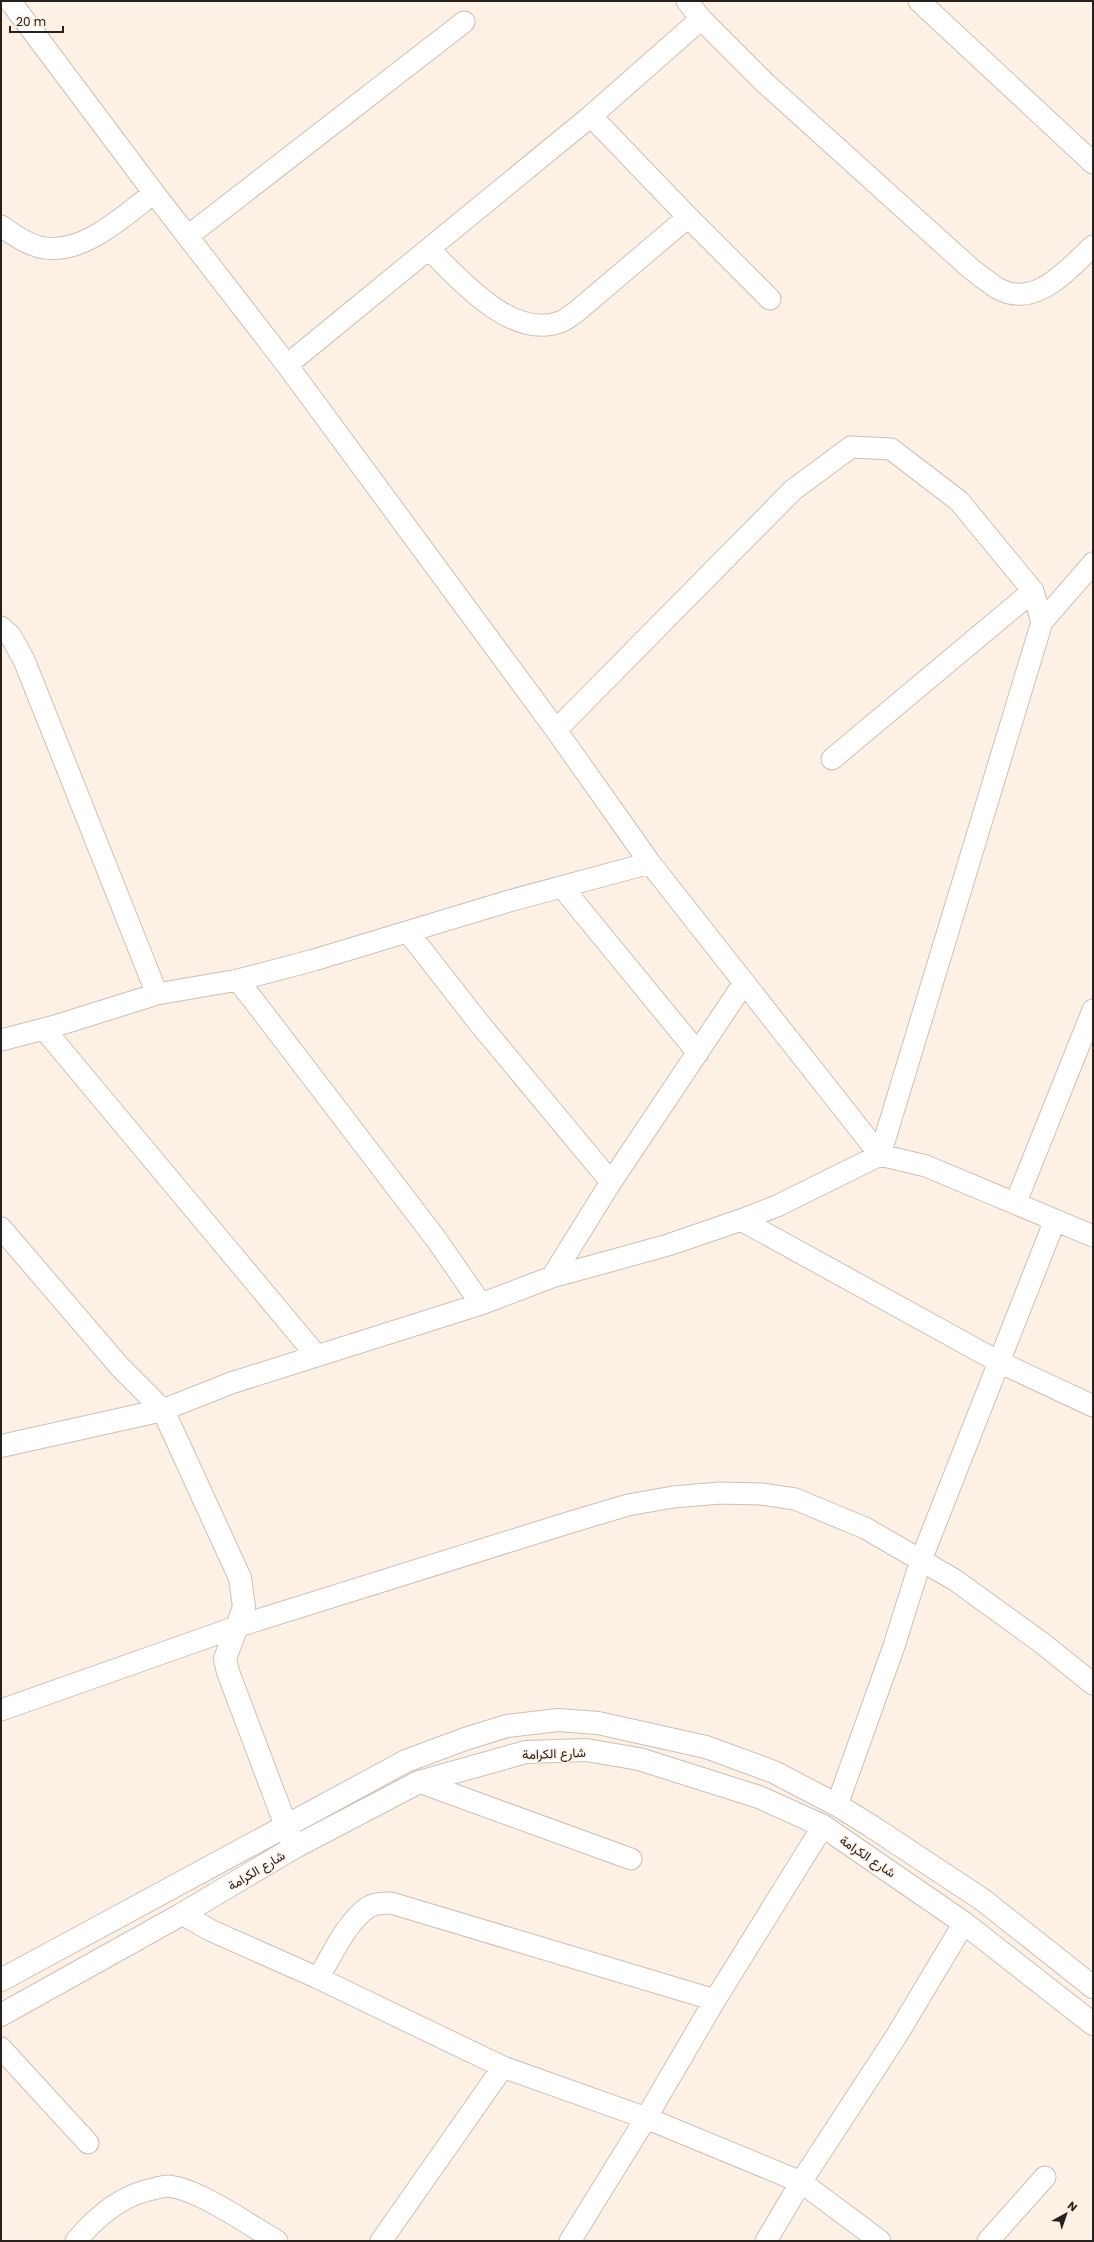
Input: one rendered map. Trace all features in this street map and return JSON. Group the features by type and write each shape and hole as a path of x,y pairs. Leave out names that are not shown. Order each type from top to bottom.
{"street":[{"path":"10,1 154,193 288,364 556,730 650,863 880,1155 926,1166 1016,1202 1093,1236"},
{"path":"687,1 701,19 764,82 970,268 998,288 1018,295 1038,291 1063,274 1093,246"},
{"path":"919,1 1093,163"},
{"path":"288,364 430,250 591,116 701,19"},
{"path":"188,236 464,22"},
{"path":"591,116 688,217 770,299"},
{"path":"1,226 32,245 44,248 58,249 80,245 154,193"},
{"path":"430,250 464,285 500,312 529,324 546,325 561,322 576,312 688,217"},
{"path":"556,730 793,490 851,447 891,448 959,501 1033,592 1042,622"},
{"path":"1,1446 163,1410 231,1383 481,1304 552,1276 668,1245 777,1206 880,1155 1042,622 1093,563"},
{"path":"832,759 1033,592"},
{"path":"1,626 10,635 24,660 157,994"},
{"path":"1,1040 44,1029 157,994 238,980 408,932 474,911 650,863"},
{"path":"562,887 698,1053"},
{"path":"408,932 498,1048 611,1182"},
{"path":"238,980 436,1239 481,1304"},
{"path":"552,1276 611,1182 744,983"},
{"path":"1016,1202 1093,1010"},
{"path":"44,1029 316,1355"},
{"path":"741,1220 999,1362 1093,1406"},
{"path":"837,1805 894,1646 921,1560 1055,1220"},
{"path":"1,1228 115,1361 163,1410 240,1578 244,1607 239,1626 225,1659 228,1672 285,1825 295,1847"},
{"path":"1,1710 239,1626 571,1522 628,1505 673,1497 720,1493 761,1494 795,1499 865,1528 955,1580 1042,1643 1093,1684"},
{"name":"شارع الكرامة","path":"1,1980 285,1825 406,1761 465,1738 507,1726 558,1720 598,1722 706,1747 774,1772 837,1805 982,1900 1093,1987"},
{"name":"شارع الكرامة","path":"1,2015 182,1914 295,1847 420,1782 526,1752 586,1750 639,1759 759,1798 823,1826 964,1923 1093,2024"},
{"path":"420,1782 631,1858"},
{"path":"570,2241 646,2118 715,2000 823,1826"},
{"path":"318,1978 357,1918 368,1908 378,1904 391,1903 715,2000"},
{"path":"182,1914 212,1931 318,1978 503,2066 646,2118 801,2182 880,2241"},
{"path":"766,2241 801,2182 897,2035 964,1923"},
{"path":"1,2048 88,2143"},
{"path":"381,2241 503,2066"},
{"path":"988,2241 1045,2177"},
{"path":"76,2241 97,2218 117,2203 139,2191 167,2186 198,2196 277,2241"}]}
